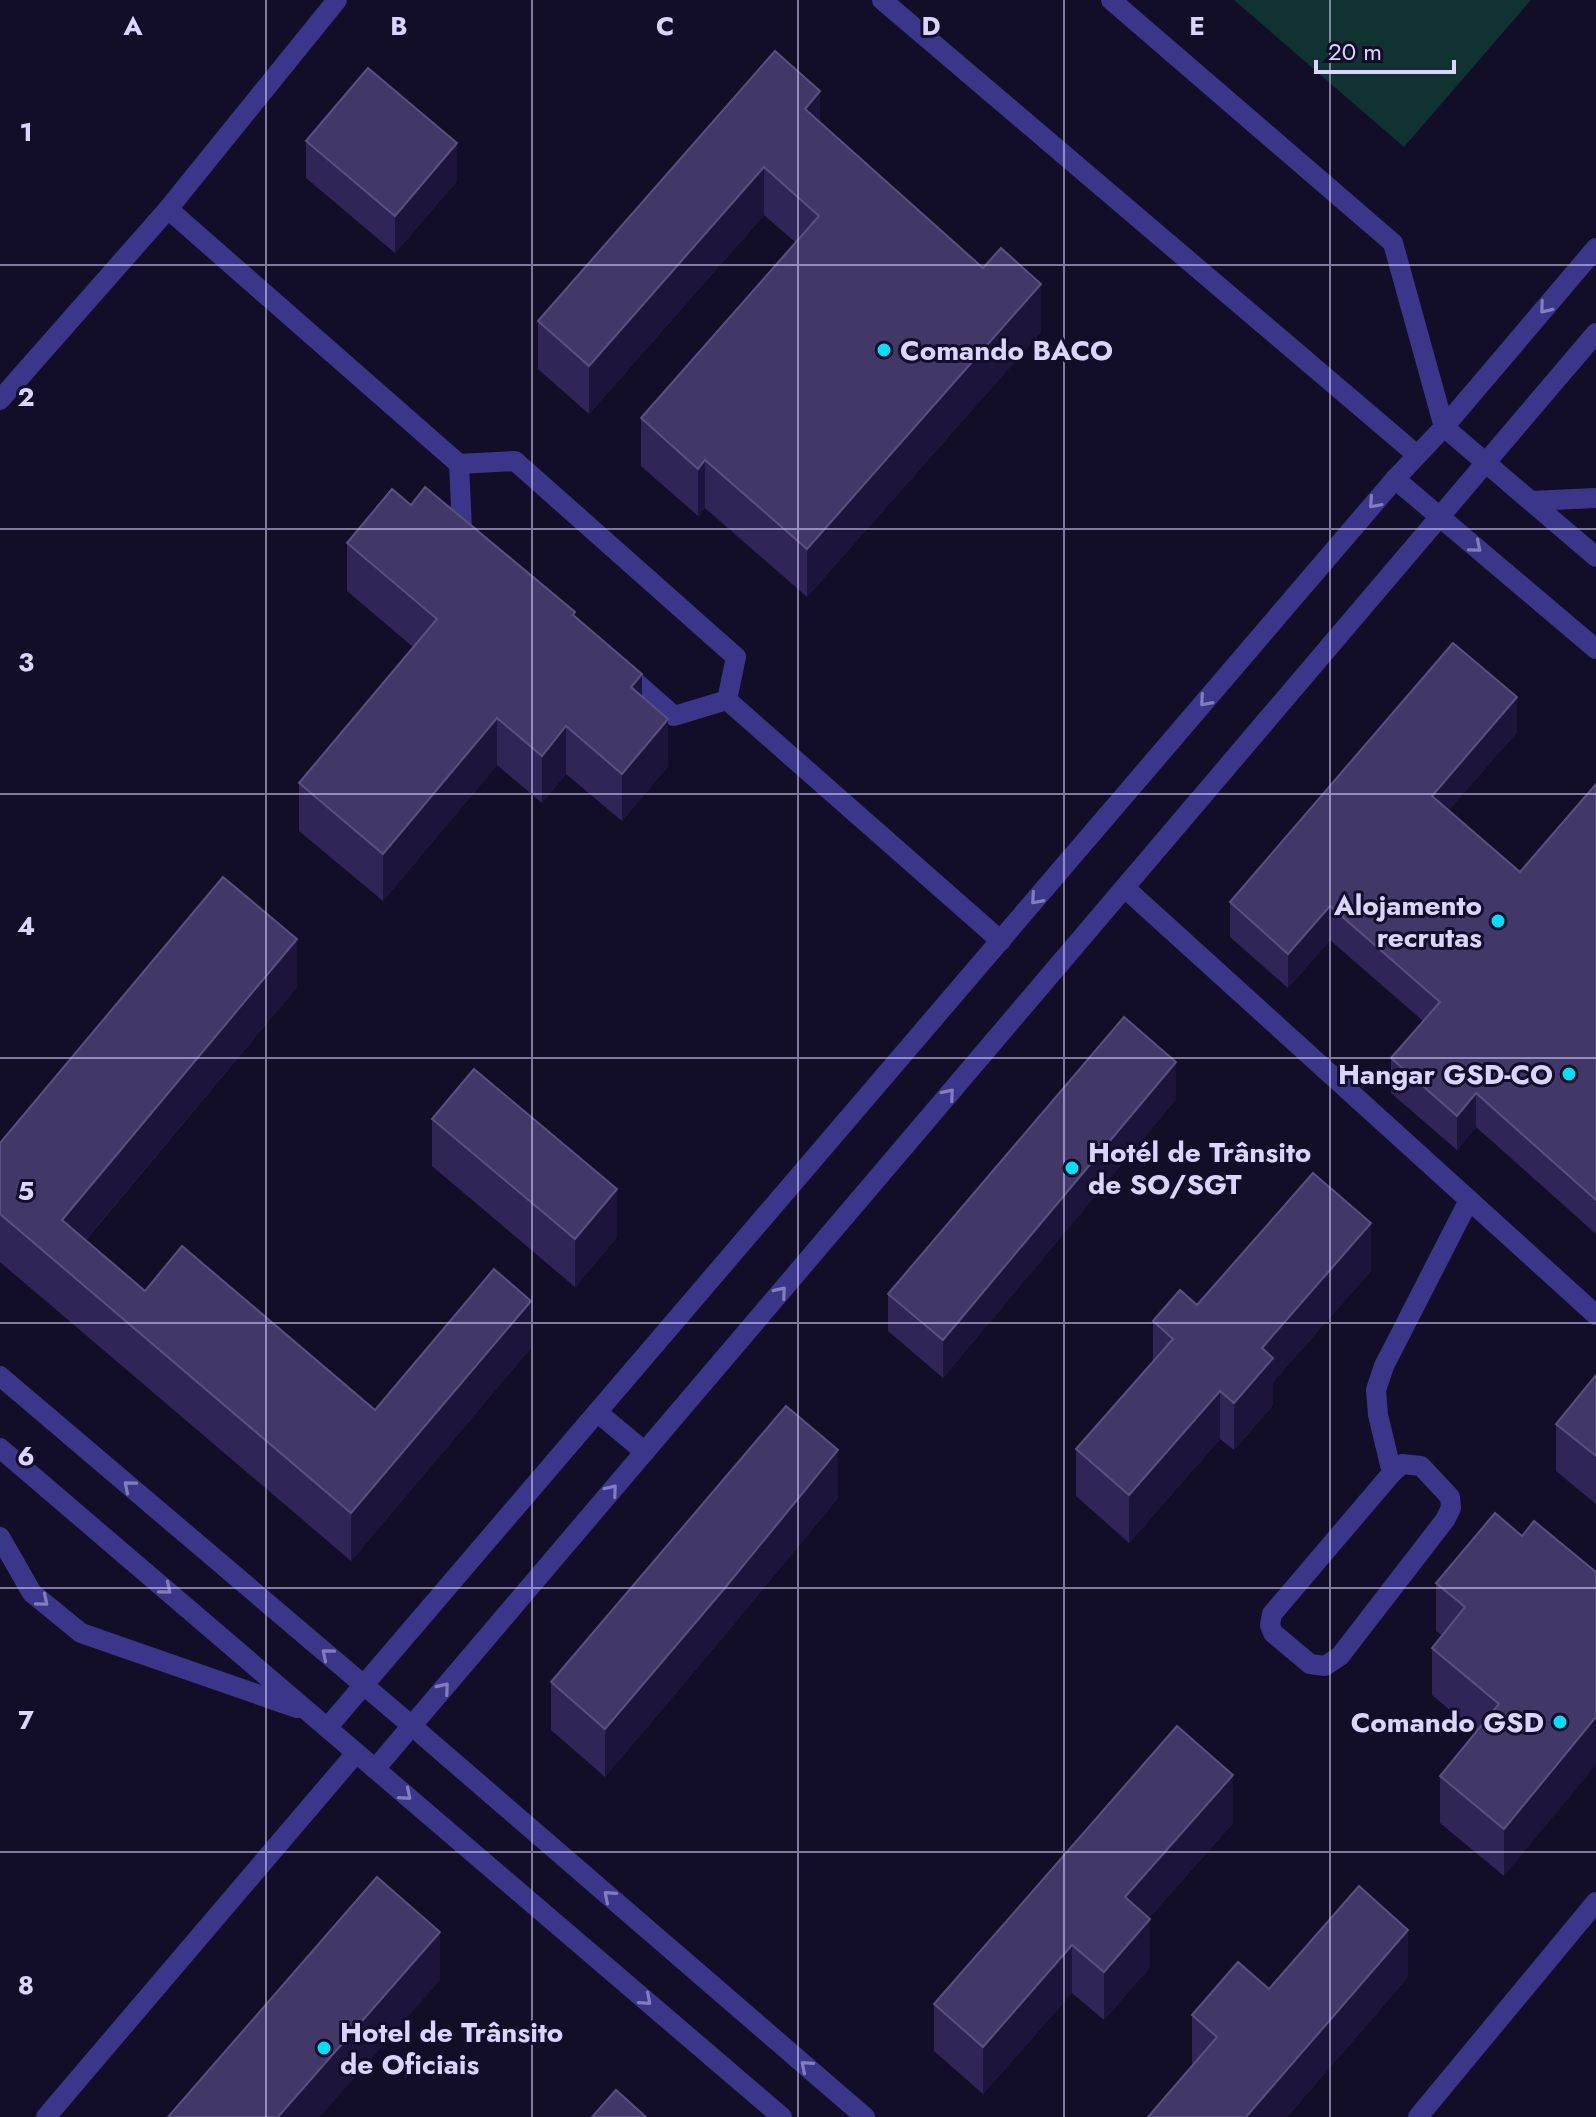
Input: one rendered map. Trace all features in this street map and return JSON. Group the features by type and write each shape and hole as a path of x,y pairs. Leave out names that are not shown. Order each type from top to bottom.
{"lane":[{"path":"0,400 168,209 337,0"},
{"path":"882,0 1417,455"},
{"path":"1111,0 1393,243 1444,427 1596,557"},
{"path":"168,209 459,464 515,461 736,657 727,700"},
{"path":"327,1728 1596,248"},
{"path":"375,1769 1596,333"},
{"path":"459,464 462,529 485,550"},
{"path":"1395,479 1596,649"},
{"path":"1531,501 1596,498"},
{"path":"603,654 674,716 727,700"},
{"path":"727,700 1001,941"},
{"path":"1125,888 1596,1315"},
{"path":"1392,1473 1378,1415 1376,1390 1384,1366 1469,1200"},
{"path":"0,1376 865,2117"},
{"path":"597,1412 645,1452"},
{"path":"0,1448 782,2117"},
{"path":"1402,1464 1421,1466 1450,1497 1451,1508 1340,1656 1325,1666 1310,1664 1273,1633 1270,1625 1272,1614 1392,1473 1402,1464"},
{"path":"0,1537 32,1593 81,1633 310,1712"},
{"path":"46,2117 356,1753"},
{"path":"1418,2117 1596,1902"}],"green space":[{"path":"1234,0 1531,0 1404,147"}],"building":[{"name":"Comando BACO","path":"775,51 820,91 805,109 983,268 1001,248 1041,284 807,549 705,460 698,469 641,418 819,216 764,167 589,366 538,321"},
{"path":"368,68 457,143 395,216 306,141"},
{"path":"425,487 575,612 573,615 642,674 631,687 668,719 622,774 566,726 542,756 497,718 383,854 299,783 437,619 347,543 392,489 411,505"},
{"name":"Alojamento recrutas","path":"1453,643 1517,697 1432,796 1520,872 1596,784 1596,1200 1476,1093 1457,1116 1391,1058 1440,1002 1330,906 1288,954 1230,902"},
{"path":"223,877 297,939 62,1220 145,1291 182,1246 375,1410 494,1269 531,1301 351,1513 0,1214 0,1143"},
{"path":"1124,1017 1176,1062 943,1340 888,1294"},
{"path":"474,1069 617,1189 575,1239 432,1119"},
{"path":"1313,1173 1371,1223 1262,1348 1273,1358 1234,1403 1220,1391 1129,1495 1076,1449 1173,1339 1153,1321 1180,1290 1197,1305"},
{"path":"1596,1375 1596,1456 1556,1424"},
{"path":"786,1406 838,1450 605,1729 551,1682"},
{"name":"Comando GSD","path":"1495,1513 1522,1536 1534,1521 1596,1572 1596,1717 1504,1829 1440,1776 1499,1704 1432,1648 1465,1607 1436,1583"},
{"path":"1177,1726 1233,1775 1125,1897 1150,1919 1104,1972 1072,1945 983,2047 934,2004"},
{"path":"377,1877 440,1932 278,2117 168,2117"},
{"path":"1359,1886 1408,1930 1246,2117 1148,2117 1217,2037 1192,2015 1238,1962 1269,1989"},
{"path":"616,2090 646,2117 592,2117"}],"place":[{"name":"Comando BACO","path":"884,350"},
{"name":"Alojamento recrutas","path":"1498,921"},
{"name":"Hangar GSD-CO","path":"1569,1074"},
{"name":"Hotél de Trânsito de SO/SGT","path":"1072,1168"},
{"name":"Comando GSD","path":"1560,1722"},
{"name":"Hotel de Trânsito de Oficiais","path":"324,2048"}]}
